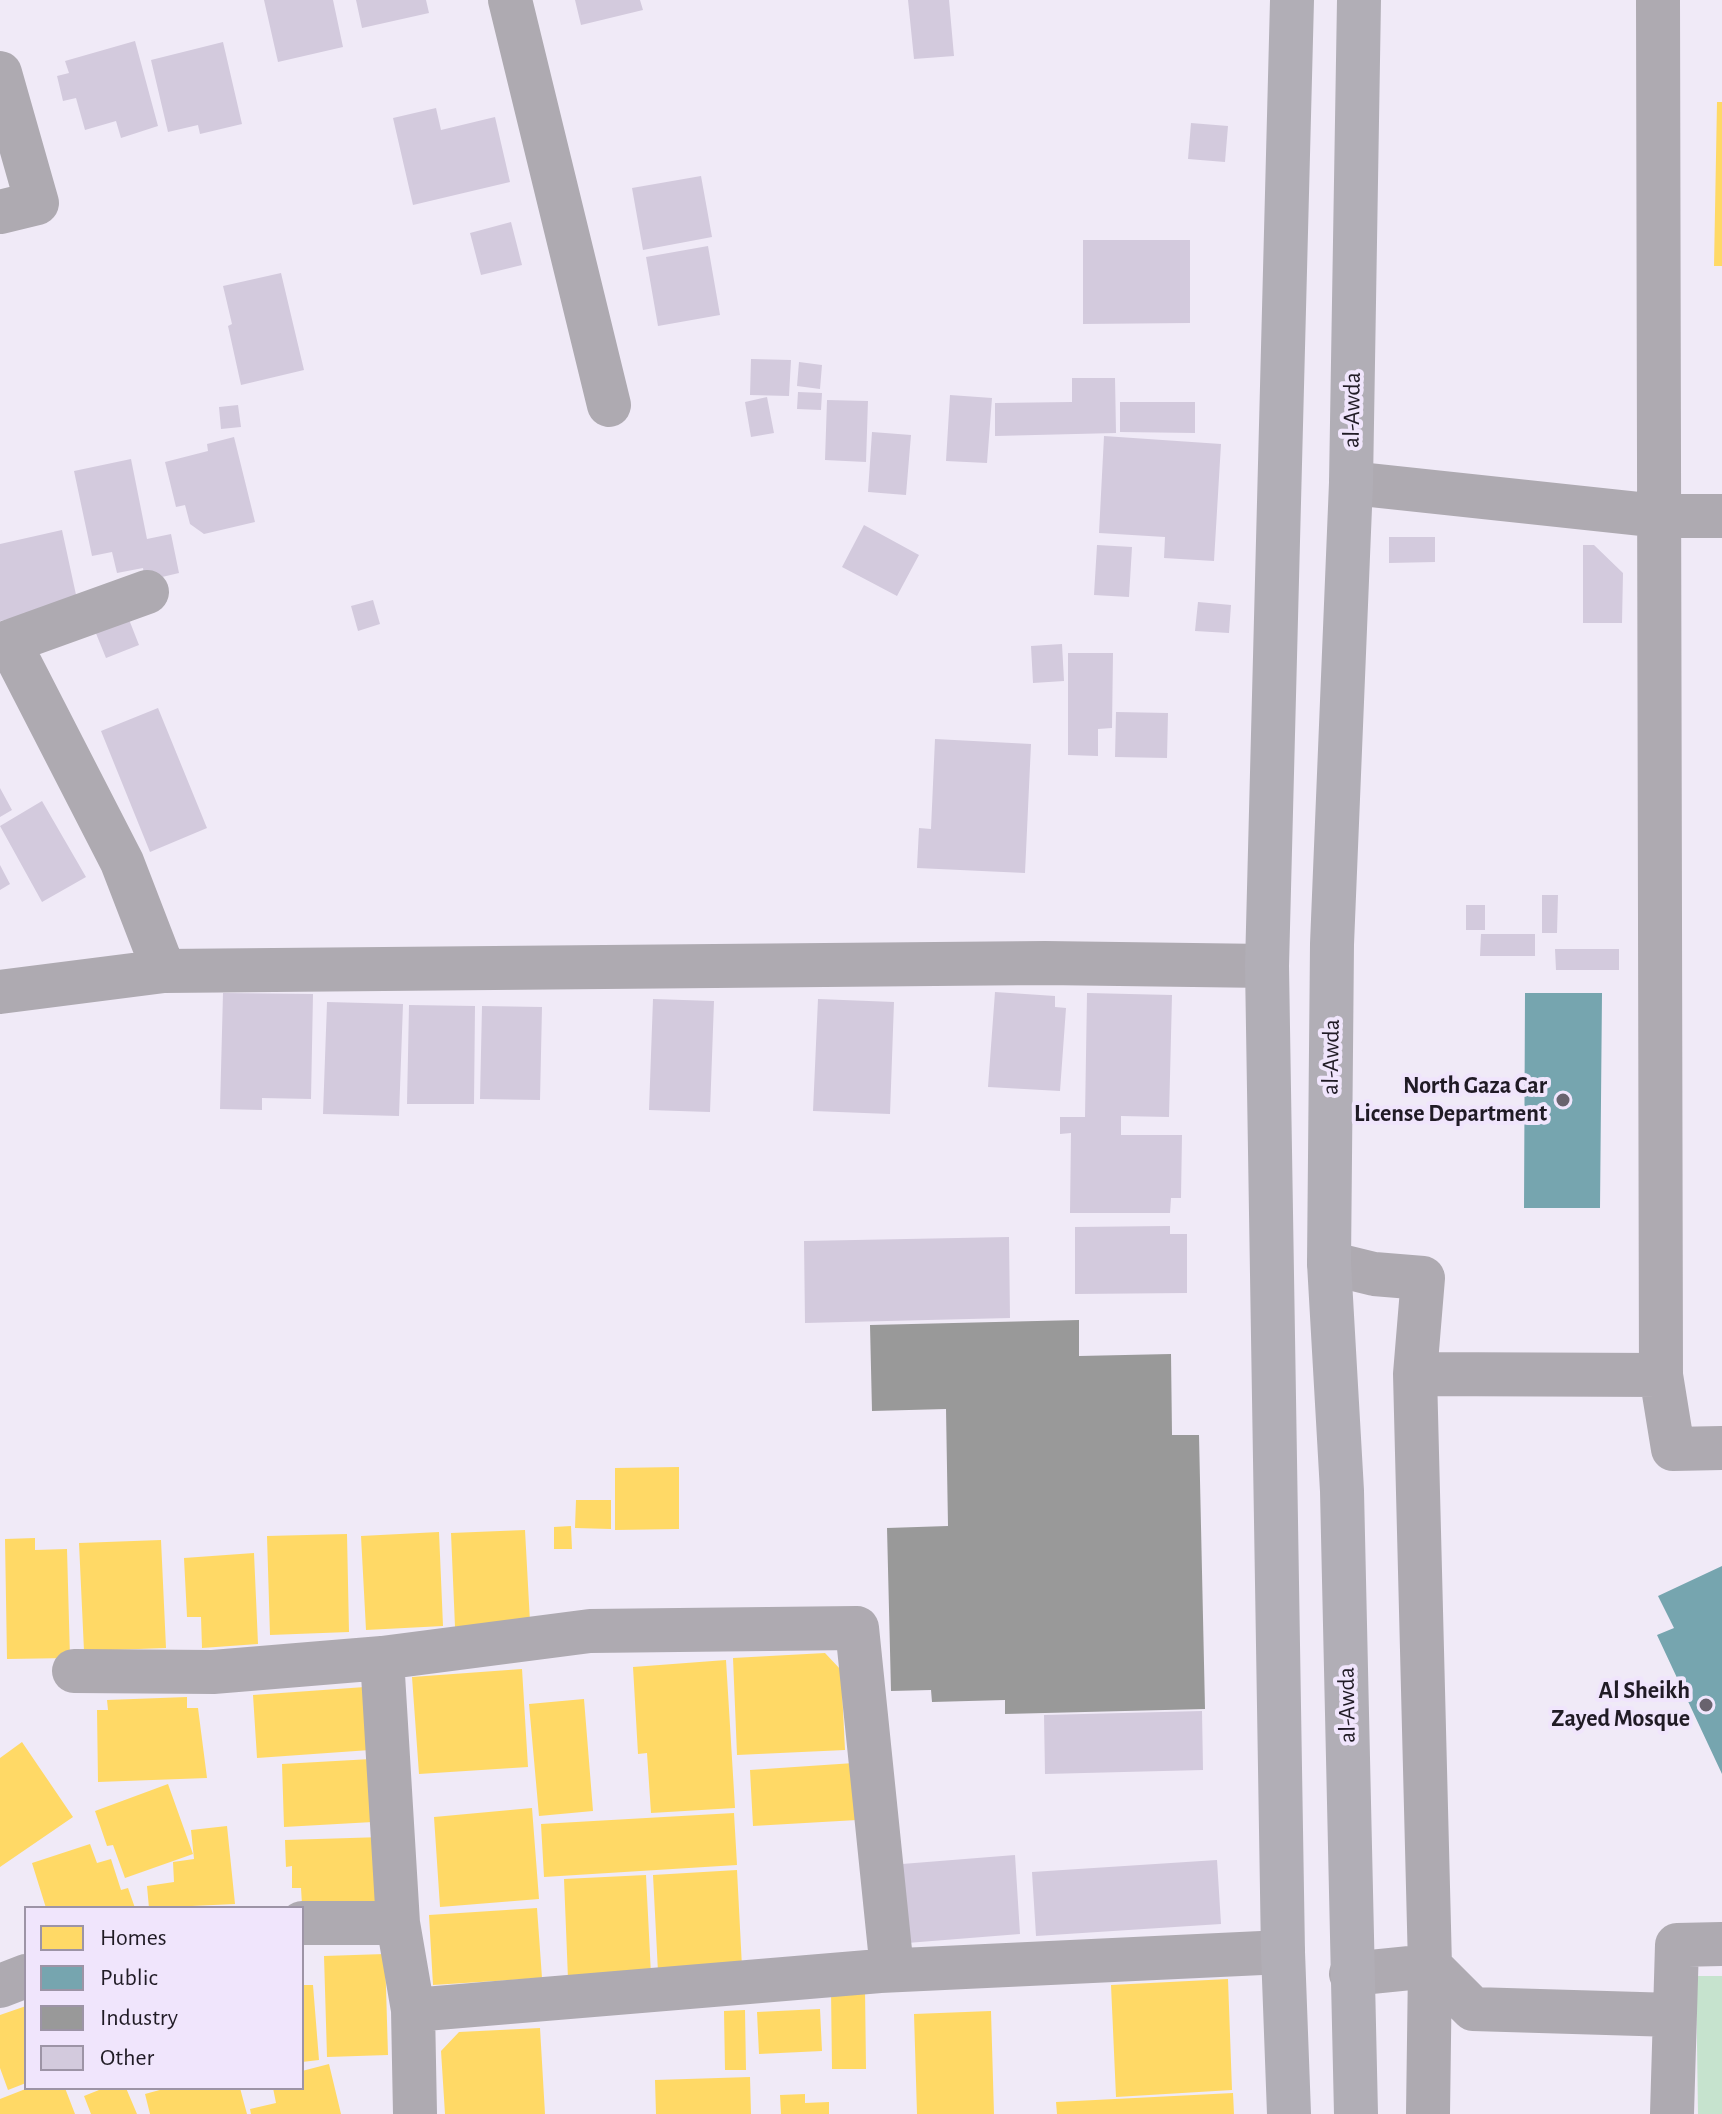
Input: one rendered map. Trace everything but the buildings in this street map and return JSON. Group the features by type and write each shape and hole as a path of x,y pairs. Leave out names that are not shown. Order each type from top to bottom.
{"main road":[{"path":"1289,2114 1283,1952 1267,966 1292,0"},
{"name":"al-Awda","path":"1356,2114 1342,1491 1329,1263 1332,944 1351,483 1359,0"}],"street":[{"path":"510,0 609,405"},
{"path":"1658,0 1661,1375 1673,1449 1722,1448"},
{"path":"0,73 37,203 0,212"},
{"path":"1351,483 1659,516 1722,516"},
{"path":"147,592 4,644 122,862 164,971"},
{"path":"0,992 164,971 1029,963 1267,966"},
{"path":"1329,1263 1374,1274 1423,1278 1415,1374 1430,1966 1428,2114"},
{"path":"1415,1374 1661,1375"},
{"path":"74,1671 213,1672 382,1658 590,1631 857,1628 892,1970"},
{"path":"382,1658 398,1923 413,2010 415,2114"},
{"path":"304,1923 398,1923"},
{"path":"1672,2114 1677,1945 1722,1944"},
{"path":"413,2010 892,1970 1283,1952"},
{"path":"1351,1974 1430,1966"},
{"path":"1430,1966 1473,2009 1673,2015"},
{"path":"0,1986 24,1977"}],"green space":[{"path":"1696,1976 1722,1976 1722,2114 1698,2114"}],"place":[{"name":"North Gaza Car License Department","path":"1563,1100"},
{"name":"Al Sheikh Zayed Mosque","path":"1706,1705"}]}
